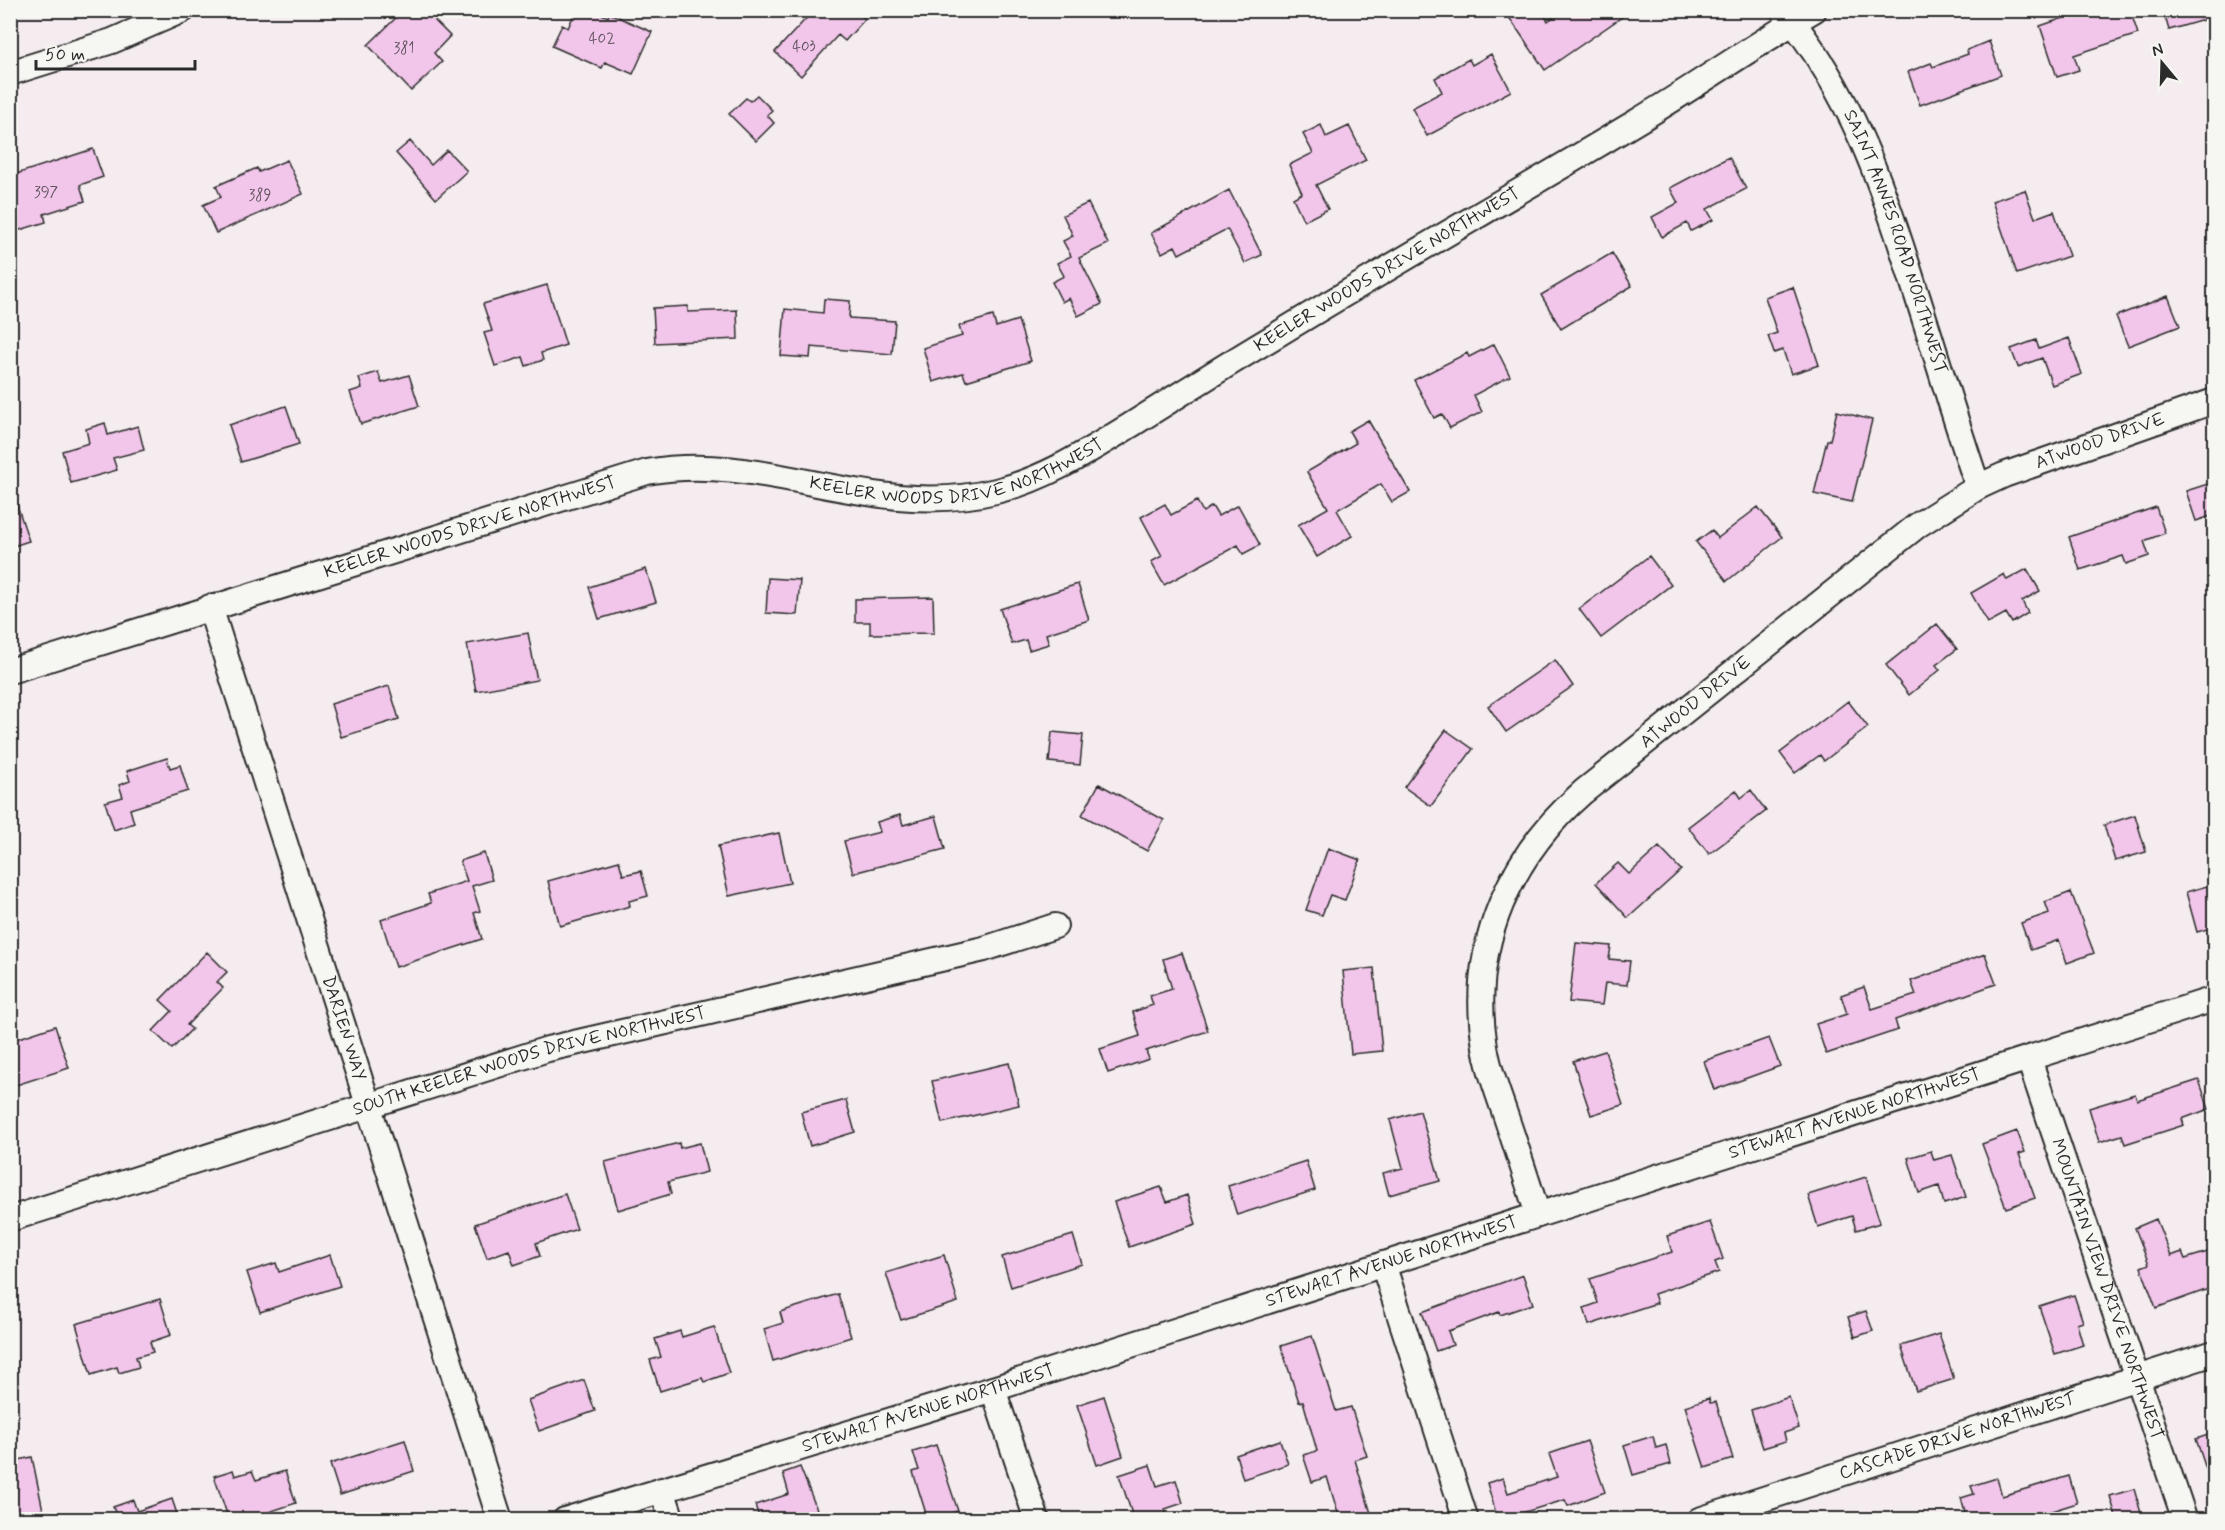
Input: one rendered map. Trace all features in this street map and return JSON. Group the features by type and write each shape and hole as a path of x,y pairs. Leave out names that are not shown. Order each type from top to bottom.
{"street":[{"path":"10,74 112,41 183,10"},
{"name":"SAINT ANNES ROAD NORTHWEST","path":"1797,14 1872,160 1890,209 1978,487"},
{"name":"KEELER WOODS DRIVE NORTHWEST","path":"10,671 614,481 679,466 730,468 852,492 918,500 973,496 1018,485 1077,457 1281,332 1639,120 1797,14"},
{"name":"ATWOOD DRIVE","path":"1538,1215 1490,1069 1482,1014 1486,949 1503,896 1515,873 1562,811 1786,632 1874,558 1918,525 1978,487 2004,475 2214,401"},
{"name":"DARIEN WAY","path":"210,607 500,1520"},
{"name":"SOUTH KEELER WOODS DRIVE NORTHWEST","path":"10,1219 548,1049 984,949 1055,926"},
{"name":"STEWART AVENUE NORTHWEST","path":"565,1520 993,1389 2214,999"},
{"name":"MOUNTAIN VIEW DRIVE NORTHWEST","path":"2029,1059 2185,1520"},
{"path":"1383,1264 1466,1520"},
{"name":"CASCADE DRIVE NORTHWEST","path":"1699,1520 2214,1353"},
{"path":"993,1389 1037,1520"},
{"path":"662,1490 672,1520"}],"building":[{"path":"404,10 447,10 435,21 450,36 434,53 442,62 411,91 368,45"},
{"path":"576,10 592,10 608,17 609,13 652,32 633,74 605,62 602,68 552,46 562,25 568,28"},
{"path":"814,10 856,10 865,19 845,41 838,35 801,76 775,52"},
{"path":"1504,10 1541,10 1548,21 1563,10 1632,10 1545,70"},
{"path":"2087,10 2130,10 2138,34 2074,55 2079,70 2057,77 2040,26"},
{"path":"2163,10 2214,10 2214,17 2169,30"},
{"path":"1989,41 2001,75 1920,105 1908,72 1931,63 1933,67 1968,54 1967,50"},
{"path":"1491,54 1511,91 1427,136 1412,108 1442,92 1435,78 1469,59 1472,65"},
{"path":"757,95 772,110 767,115 774,123 756,141 729,114 746,98 750,101"},
{"path":"1321,125 1326,137 1349,126 1366,160 1316,185 1328,209 1304,221 1293,198 1302,193 1289,165 1313,153 1303,134"},
{"path":"410,141 431,165 447,150 467,171 436,199 396,153"},
{"path":"93,149 103,177 80,185 85,201 44,214 46,222 10,233 10,176"},
{"path":"1729,157 1746,189 1707,209 1713,220 1691,231 1687,223 1662,237 1652,217 1678,203 1670,188"},
{"path":"287,160 303,194 216,233 203,205 221,197 216,186 257,168 259,172"},
{"path":"1229,190 1262,255 1245,263 1227,229 1179,254 1175,246 1162,253 1151,233"},
{"path":"2025,190 2035,218 2054,211 2069,256 2017,274 1992,201"},
{"path":"1088,203 1108,244 1079,258 1102,304 1078,316 1069,298 1062,302 1052,282 1064,276 1057,263 1071,256 1063,241 1073,236 1063,215"},
{"path":"1612,253 1632,286 1561,329 1541,295"},
{"path":"547,285 566,345 541,353 543,360 526,366 523,357 495,366 484,333 492,331 483,304"},
{"path":"1793,287 1819,365 1791,374 1783,350 1774,353 1768,336 1777,333 1765,297"},
{"path":"2168,296 2180,326 2128,346 2116,316"},
{"path":"824,299 850,301 849,318 895,321 892,354 811,347 810,358 781,356 785,309 823,313"},
{"path":"688,306 688,312 737,310 738,339 655,343 653,308"},
{"path":"993,316 996,327 1018,320 1031,361 966,381 963,373 933,382 923,348 962,336 959,326"},
{"path":"2069,338 2082,374 2052,385 2042,358 2018,367 2011,349 2036,340 2039,349"},
{"path":"1494,344 1510,376 1474,395 1482,412 1450,428 1442,414 1434,418 1414,380 1467,353 1469,357"},
{"path":"378,372 382,383 409,375 419,406 361,424 350,392 362,388 359,378"},
{"path":"286,406 299,444 241,462 229,425"},
{"path":"1837,411 1872,420 1852,502 1814,494 1827,440 1830,440"},
{"path":"1368,420 1410,492 1392,502 1381,484 1337,510 1352,536 1317,557 1298,525 1328,508 1307,472 1356,443 1349,431"},
{"path":"105,423 108,435 138,426 144,450 113,458 117,470 71,483 62,451 89,443 86,429"},
{"path":"2214,482 2214,515 2196,521 2186,491"},
{"path":"10,496 14,496 29,541 10,547"},
{"path":"1197,501 1203,512 1212,506 1218,516 1238,505 1260,545 1243,554 1238,545 1164,585 1151,562 1162,556 1141,517 1165,504 1171,515"},
{"path":"1758,507 1782,537 1727,581 1696,542 1712,530 1718,538"},
{"path":"2156,507 2165,533 2144,541 2149,556 2126,564 2123,556 2080,570 2069,537"},
{"path":"1649,556 1671,585 1601,638 1579,609"},
{"path":"646,569 656,602 599,619 589,587"},
{"path":"2027,569 2040,591 2022,601 2028,613 2012,623 2006,613 1988,623 1971,593 2004,574 2007,580"},
{"path":"768,578 800,580 797,615 766,613"},
{"path":"1078,584 1089,620 1046,634 1049,644 1029,650 1026,640 1012,644 1000,609"},
{"path":"933,597 934,633 870,634 870,622 855,622 855,599"},
{"path":"1937,624 1957,649 1936,665 1940,670 1909,695 1886,665"},
{"path":"528,633 537,680 476,691 467,644"},
{"path":"1555,660 1573,686 1506,732 1488,706"},
{"path":"389,686 399,719 341,737 331,704"},
{"path":"1848,701 1868,727 1824,761 1820,755 1795,773 1780,753"},
{"path":"1446,730 1473,749 1431,806 1404,787"},
{"path":"1052,732 1083,735 1080,765 1049,762"},
{"path":"167,758 170,768 180,765 188,791 130,809 134,823 114,830 105,802 123,797 119,785 130,781 127,771"},
{"path":"1099,784 1164,820 1147,851 1082,815"},
{"path":"1736,790 1741,798 1751,790 1766,811 1709,854 1688,827"},
{"path":"900,815 903,825 936,816 945,849 853,873 844,841 880,832 877,822"},
{"path":"2135,815 2146,852 2115,861 2104,825"},
{"path":"779,833 790,883 729,896 718,846"},
{"path":"1659,847 1681,870 1628,918 1596,883 1618,863 1629,874"},
{"path":"1328,848 1360,860 1345,900 1330,895 1322,915 1306,910"},
{"path":"484,853 492,880 472,886 480,911 474,913 482,939 396,967 381,920 431,903 428,894 467,881 460,861"},
{"path":"619,861 623,875 641,871 648,896 629,901 630,906 560,926 548,881"},
{"path":"2214,884 2214,927 2197,932 2186,892"},
{"path":"2071,892 2094,953 2067,963 2059,940 2031,950 2021,923 2049,913 2045,902"},
{"path":"1576,943 1611,946 1609,959 1630,961 1627,985 1605,983 1602,1005 1569,1002"},
{"path":"207,952 227,972 217,982 223,988 187,1025 192,1029 172,1049 153,1031 172,1011 160,1000"},
{"path":"1182,953 1208,1031 1146,1051 1149,1059 1108,1073 1100,1049 1140,1036 1133,1012 1153,1005 1150,996 1172,989 1163,959"},
{"path":"1985,954 1996,984 1895,1020 1898,1030 1826,1054 1816,1024 1847,1014 1841,995 1864,987 1872,1009 1916,995 1911,981"},
{"path":"1374,968 1382,1051 1351,1054 1343,971"},
{"path":"55,1026 69,1068 10,1087 10,1041"},
{"path":"1769,1038 1780,1066 1714,1090 1704,1061"},
{"path":"1605,1051 1623,1105 1591,1115 1573,1061"},
{"path":"1009,1063 1019,1105 942,1123 932,1081"},
{"path":"2199,1080 2209,1109 2182,1119 2184,1125 2125,1144 2122,1135 2099,1142 2089,1108 2135,1094 2137,1100"},
{"path":"846,1100 855,1132 810,1146 801,1112"},
{"path":"1420,1111 1440,1181 1389,1195 1383,1173 1403,1168 1390,1120"},
{"path":"2017,1131 2025,1152 2019,1154 2035,1198 2006,1208 1982,1144"},
{"path":"679,1143 680,1148 700,1143 707,1172 668,1182 671,1194 618,1210 605,1162"},
{"path":"1931,1151 1934,1160 1952,1155 1966,1197 1944,1204 1939,1186 1919,1193 1908,1158"},
{"path":"1306,1161 1315,1190 1237,1215 1228,1186"},
{"path":"1866,1177 1880,1223 1856,1230 1852,1216 1818,1227 1808,1195"},
{"path":"1161,1187 1167,1202 1187,1195 1196,1224 1129,1247 1114,1202"},
{"path":"565,1194 577,1229 536,1243 540,1256 514,1265 509,1250 487,1258 475,1224"},
{"path":"2156,1219 2171,1256 2182,1252 2185,1259 2214,1250 2214,1287 2156,1308 2141,1267 2149,1264 2135,1228"},
{"path":"1710,1222 1723,1259 1715,1262 1719,1272 1654,1294 1657,1303 1589,1325 1584,1308 1598,1303 1590,1279 1672,1252 1667,1236"},
{"path":"1073,1235 1082,1264 1011,1287 1002,1257"},
{"path":"330,1255 340,1286 260,1312 247,1272 276,1263 279,1272"},
{"path":"944,1255 958,1302 901,1320 886,1273"},
{"path":"1523,1275 1533,1304 1500,1315 1499,1312 1448,1331 1453,1345 1436,1351 1422,1312"},
{"path":"838,1294 851,1337 773,1361 764,1329 783,1323 780,1312"},
{"path":"2074,1295 2083,1322 2077,1324 2083,1345 2055,1354 2039,1306"},
{"path":"160,1299 171,1335 150,1342 153,1352 136,1357 139,1367 119,1373 117,1367 91,1375 76,1324"},
{"path":"1866,1311 1873,1331 1855,1337 1848,1317"},
{"path":"714,1327 729,1373 704,1382 702,1378 660,1391 650,1360 661,1357 655,1339 680,1331 682,1337"},
{"path":"1939,1334 1954,1379 1916,1391 1901,1346"},
{"path":"1312,1336 1336,1411 1351,1407 1367,1456 1355,1460 1373,1520 1340,1520 1327,1477 1312,1482 1303,1455 1317,1451 1303,1401 1299,1402 1281,1346"},
{"path":"584,1380 595,1411 539,1431 528,1400"},
{"path":"1104,1396 1123,1456 1097,1465 1077,1405"},
{"path":"1789,1397 1799,1428 1784,1433 1786,1441 1763,1448 1751,1410"},
{"path":"1709,1398 1710,1403 1716,1402 1733,1459 1705,1468 1685,1406"},
{"path":"2214,1433 2214,1483 2211,1484 2196,1439"},
{"path":"1653,1436 1656,1448 1666,1445 1671,1464 1633,1475 1624,1445"},
{"path":"405,1440 414,1471 340,1495 330,1464"},
{"path":"1280,1440 1288,1464 1243,1479 1236,1455"},
{"path":"1587,1441 1605,1492 1568,1506 1565,1500 1498,1520 1487,1483 1503,1478 1508,1493 1557,1477 1549,1454"},
{"path":"936,1445 958,1511 928,1520 913,1472 919,1470 913,1452"},
{"path":"32,1457 45,1520 10,1520 10,1462"},
{"path":"1150,1465 1157,1486 1176,1480 1183,1503 1165,1509 1168,1520 1134,1520 1119,1475"},
{"path":"800,1467 818,1512 795,1520 760,1520 755,1505 789,1494 783,1473"},
{"path":"233,1470 235,1476 252,1471 256,1480 285,1471 296,1503 245,1520 229,1520 214,1476"},
{"path":"2069,1476 2077,1503 2023,1520 1967,1520 1961,1498 1974,1494 1971,1486 1997,1478 2002,1496"},
{"path":"2134,1489 2143,1520 2117,1520 2110,1496"},
{"path":"172,1499 179,1520 118,1520 113,1507 133,1500 137,1511"}]}
